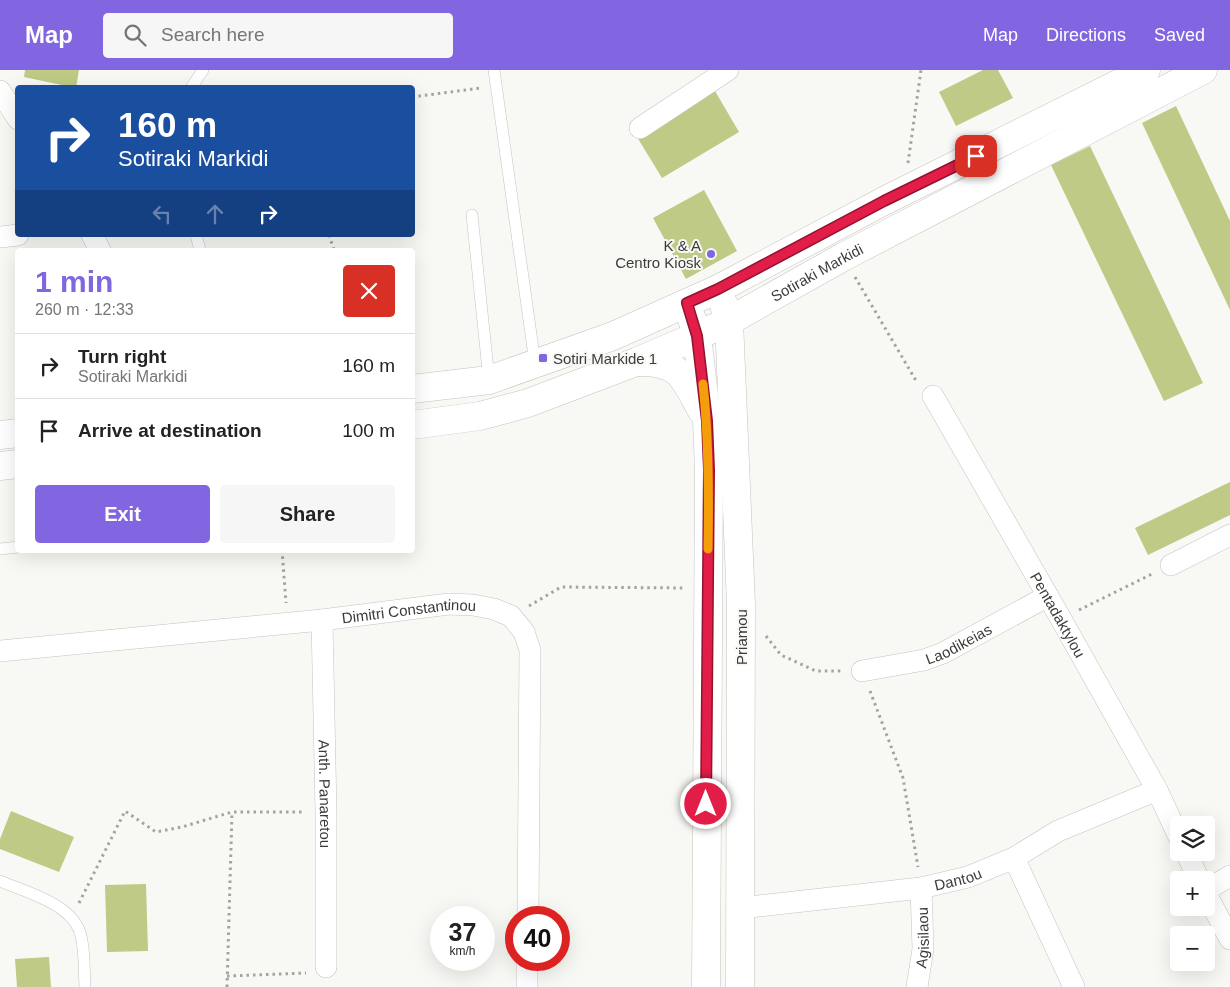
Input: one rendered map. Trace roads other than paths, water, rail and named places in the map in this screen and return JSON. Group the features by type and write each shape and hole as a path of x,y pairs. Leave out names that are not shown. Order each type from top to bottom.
{"street":[{"path":"640,128 728,70"},
{"name":"Sotiraki Markidi","path":"415,389 489,380 613,336 718,289 904,191 1146,70"},
{"name":"Sotiraki Markidi","path":"415,425 480,416 528,403 636,362 697,336 729,321 843,257 1203,70"},
{"path":"0,90 15,113"},
{"path":"0,237 15,235"},
{"name":"Priamou","path":"718,289 729,321 741,604 740,987"},
{"path":"687,303 697,336 707,421 709,470 706,987"},
{"path":"636,362 654,361 664,363 675,369 686,382 707,421"},
{"name":"Pentadaktylou","path":"933,396 1061,619 1170,819"},
{"path":"0,435 15,433"},
{"path":"0,466 15,464"},
{"path":"1171,565 1230,535"},
{"name":"Laodikeias","path":"862,671 924,660 943,653 1048,596"},
{"name":"Dimitri Constantinou","path":"0,652 322,620 449,604 480,607 511,616 524,632 530,650 528,906"},
{"name":"Anth. Panaretou","path":"322,620 326,812 326,967"},
{"name":"Dantou","path":"740,908 921,888 968,877 1014,858 1058,831 1156,790"},
{"path":"1014,858 1074,987"},
{"path":"1215,885 1230,876"},
{"name":"Agisilaou","path":"917,987 923,949 921,888"},
{"path":"1215,911 1230,939"},
{"path":"527,971 527,987"}],"lane":[{"path":"193,85 203,70"},
{"path":"494,70 536,364"},
{"path":"472,215 489,380"},
{"path":"0,549 15,547"},
{"path":"0,882 52,902 71,917 81,935 85,987"}],"place":[{"name":"K & A Centro Kiosk","path":"711,254"},
{"name":"Sotiri Markide 1","path":"543,358"}]}
